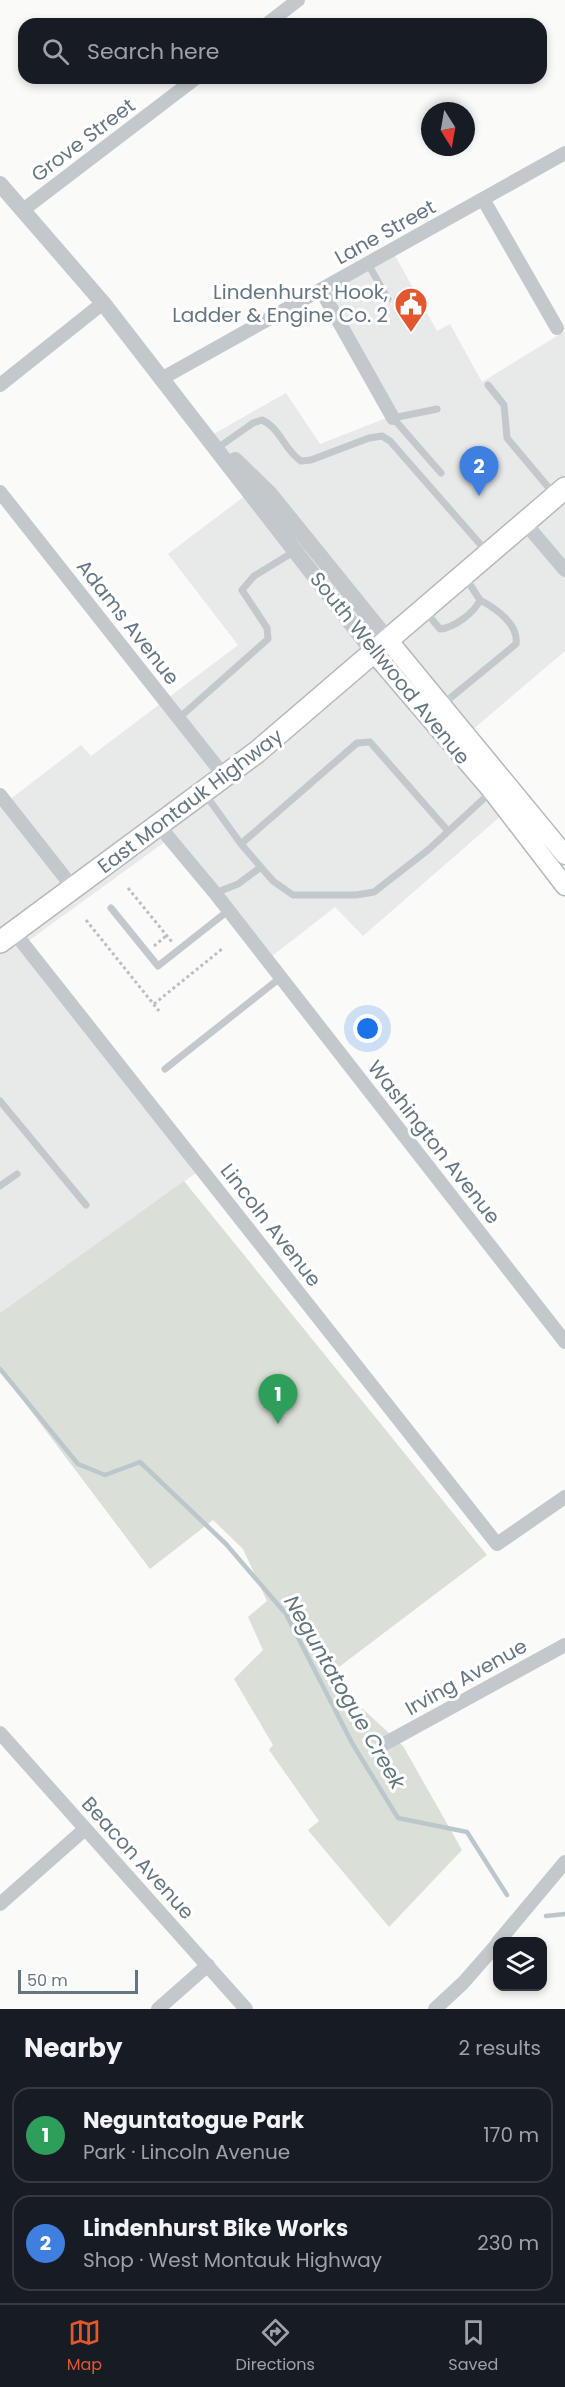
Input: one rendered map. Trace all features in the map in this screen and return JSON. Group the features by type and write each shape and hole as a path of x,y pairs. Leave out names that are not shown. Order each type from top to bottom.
{"main road":[{"name":"East Montauk Highway","path":"7,937 225,777 560,492"},
{"name":"South Wellwood Avenue","path":"381,646 442,706 565,855"},
{"name":"South Wellwood Avenue","path":"381,646 565,886"}],"street":[{"path":"275,18 298,0"},
{"name":"Grove Street","path":"23,210 188,84"},
{"name":"Lane Street","path":"161,379 565,153"},
{"name":"South Wellwood Avenue","path":"0,184 103,303 295,550 381,646"},
{"path":"483,200 557,328"},
{"path":"321,290 393,418"},
{"path":"0,386 103,303"},
{"name":"South Wellwood Avenue","path":"216,449 239,463 270,494 381,646"},
{"name":"Adams Avenue","path":"0,492 225,777"},
{"path":"525,523 564,565"},
{"path":"0,795 74,889"},
{"name":"Washington Avenue","path":"159,826 229,910 565,1342"},
{"name":"Lincoln Avenue","path":"7,937 497,1544 565,1497"},
{"name":"Irving Avenue","path":"386,1743 565,1645"},
{"name":"Beacon Avenue","path":"0,1733 246,2009"},
{"path":"0,1904 85,1829"},
{"path":"502,1937 565,1862"},
{"path":"435,2009 464,1983 493,1948"},
{"path":"158,2009 208,1965"}],"lane":[{"path":"368,264 388,298"},
{"path":"488,385 504,405 507,438 560,492"},
{"path":"437,409 393,418 441,473"},
{"path":"216,449 253,423 262,420 270,424 292,455 301,461 311,460 369,438 382,436 390,441 488,554"},
{"path":"179,718 268,639 267,628 242,590 254,576 295,550"},
{"path":"442,706 516,644 516,631 495,608 480,600 464,575"},
{"path":"424,610 440,629 448,629 477,607 480,600"},
{"path":"241,844 357,743 370,742 448,831"},
{"path":"204,792 241,844 273,881 293,895 356,896 374,892 492,791 502,790 517,797"},
{"path":"215,893 238,884 261,867"},
{"path":"111,908 158,966 229,910"},
{"path":"165,1069 280,978"},
{"path":"0,1101 86,1205"},
{"path":"0,1186 17,1174"}],"path":[{"path":"128,888 171,943 177,938"},
{"path":"86,920 159,1011"},
{"path":"154,1004 222,949"}],"shaded area":[{"path":"393,252 437,331 450,324 482,382 565,331 565,651 450,749 502,815 363,936 335,907 271,957 173,836 20,947 196,1173 0,1313 0,807 81,745 91,756 238,645 168,554 246,495 203,440 286,393 320,444 389,417 319,294"},
{"path":"184,1181 487,1555 327,1676 403,1746 462,1850 389,1927 308,1830 319,1821 269,1750 273,1745 234,1679 263,1650 248,1617 267,1601 243,1549 213,1520 150,1569 0,1370 0,1313"}],"waterway":[{"name":"Neguntatogue Creek","path":"0,1369 78,1464 105,1475 140,1462 226,1544 286,1614 352,1743 398,1818 467,1832 507,1895"},
{"name":"Neguntatogue Creek","path":"546,1916 565,1914"}],"place":[{"name":"Lindenhurst Hook, Ladder & Engine Co. 2","path":"411,333"},
{"name":"Lindenhurst Bike Works","path":"479,496"},
{"name":"Neguntatogue Park","path":"278,1424"}]}
